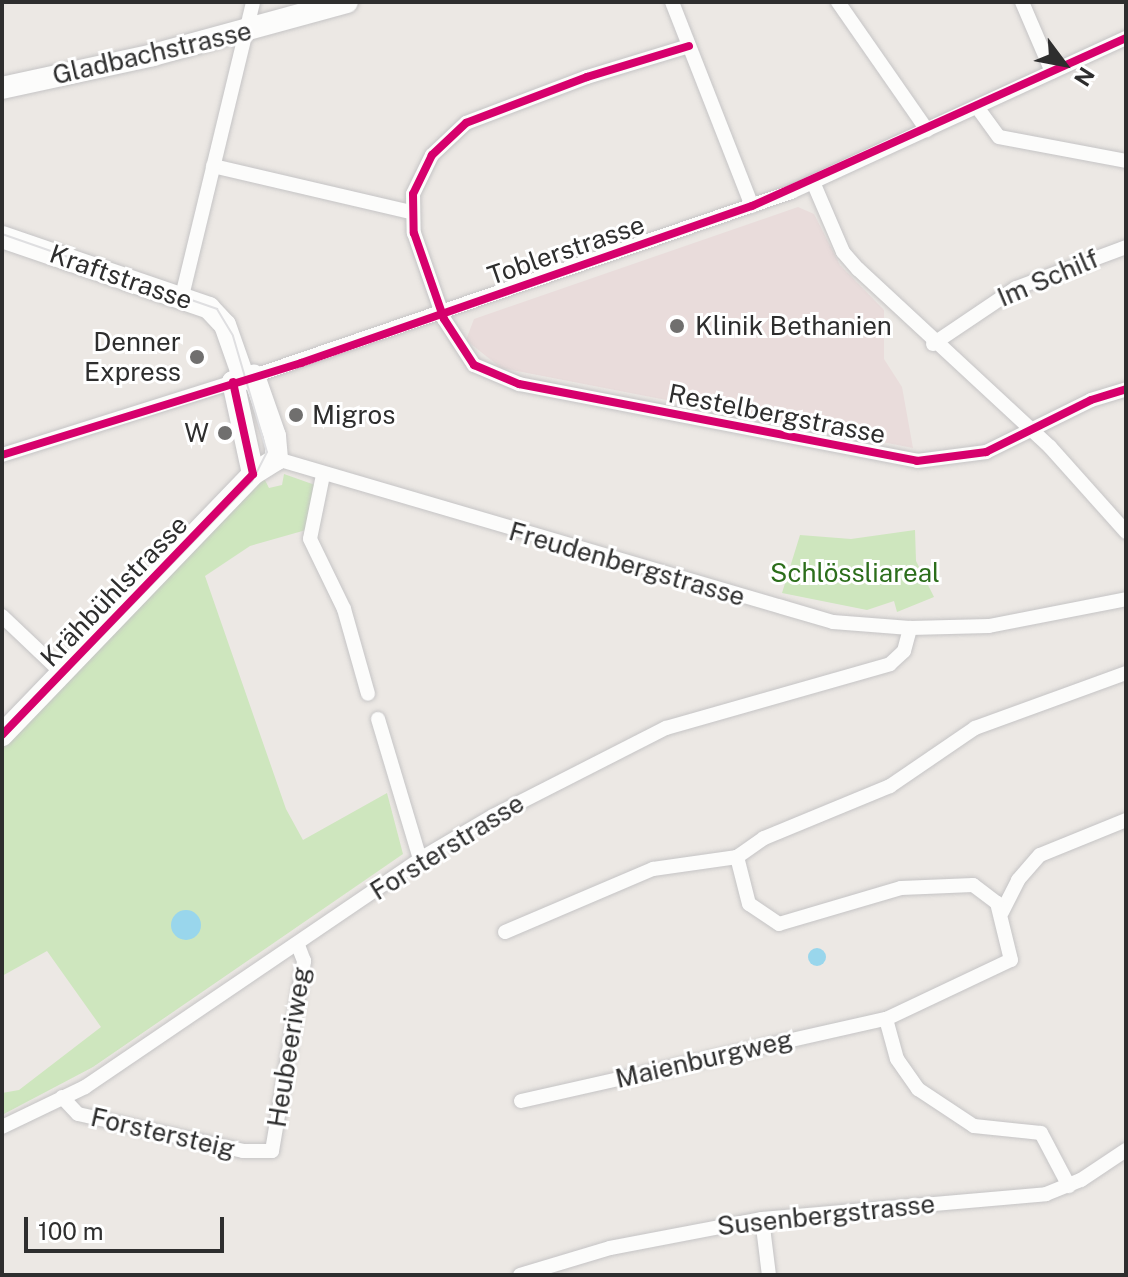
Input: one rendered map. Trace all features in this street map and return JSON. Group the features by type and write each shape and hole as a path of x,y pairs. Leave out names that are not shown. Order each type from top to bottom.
{"street":[{"path":"182,296 253,2"},
{"name":"Gladbachstrasse","path":"2,88 247,30 347,2"},
{"path":"672,2 752,206"},
{"path":"838,2 927,130"},
{"path":"1022,2 1052,72"},
{"name":"Toblerstrasse","path":"2,455 441,314 752,206 813,182 1126,38"},
{"path":"213,166 411,212 426,164 447,136 466,123 587,77 689,46"},
{"path":"977,107 999,137 1126,161"},
{"path":"813,182 843,252 933,344 1031,431 1126,532"},
{"name":"Restelbergstrasse","path":"411,212 441,314 460,350 491,376 917,461 968,456 1126,389"},
{"name":"Kraftstrasse","path":"2,237 182,296 209,308 223,321 244,379"},
{"name":"Im Schilf","path":"933,344 1016,288 1126,247"},
{"path":"244,379 275,436 277,459"},
{"path":"244,379 253,474"},
{"name":"Krähbühlstrasse","path":"2,735 253,474 277,459"},
{"name":"Freudenbergstrasse","path":"277,459 797,614 910,628 989,626 1126,599"},
{"path":"323,475 310,539 344,609 368,694"},
{"path":"2,616 62,673"},
{"name":"Forsterstrasse","path":"2,1127 85,1087 298,945 420,859 654,733 890,664 904,651 910,628"},
{"path":"505,932 528,914 653,869 737,857 764,838 890,786 975,728 1126,673"},
{"path":"378,719 420,859"},
{"path":"737,857 749,904 779,924 857,897 951,883 986,892 1002,912 1018,880 1040,855 1126,820"},
{"name":"Maienburgweg","path":"521,1101 886,1019 1009,962 1012,954 1002,912"},
{"name":"Heubeeriweg","path":"272,1151 304,961 298,945"},
{"path":"886,1019 902,1070 918,1089 974,1126 1041,1133 1069,1186"},
{"name":"Forstersteig","path":"62,1097 78,1114 253,1153 272,1151"},
{"name":"Susenbergstrasse","path":"520,1275 610,1248 762,1219 1028,1197 1069,1186 1126,1150"},
{"path":"762,1219 769,1275"}],"shaded area":[{"name":"Klinik Bethanien","path":"798,207 814,214 840,265 884,310 884,359 902,387 913,448 501,368 466,340 474,319"}],"green space":[{"path":"284,474 315,485 306,530 250,546 205,576 286,809 303,840 387,793 403,854 93,1067 2,1115 2,1093 19,1090 101,1027 47,951 2,976 2,745 264,478 269,488 282,485"},
{"name":"Schlössliareal","path":"915,530 916,561 934,597 897,612 894,601 867,610 782,593 800,535 851,539"}],"water":[{"path":"186,910 196,915 201,925 196,935 186,940 176,935 171,925 176,915"},
{"path":"817,948 826,957 817,966 808,957"}],"tram line":[{"path":"2,234 217,309 233,336 267,452 252,481 2,739"}],"cycle path":[{"path":"2,455 301,363 752,206 1126,38"},
{"path":"689,46 587,77 466,123 432,155 413,194 414,233 444,319 474,365 519,384 917,461 986,452 1091,400 1126,389"},
{"path":"2,735 253,474 233,382"}],"place":[{"name":"Klinik Bethanien","path":"677,326"},
{"name":"Denner Express","path":"197,357"},
{"name":"Migros","path":"296,415"},
{"name":"W","path":"225,433"}]}
